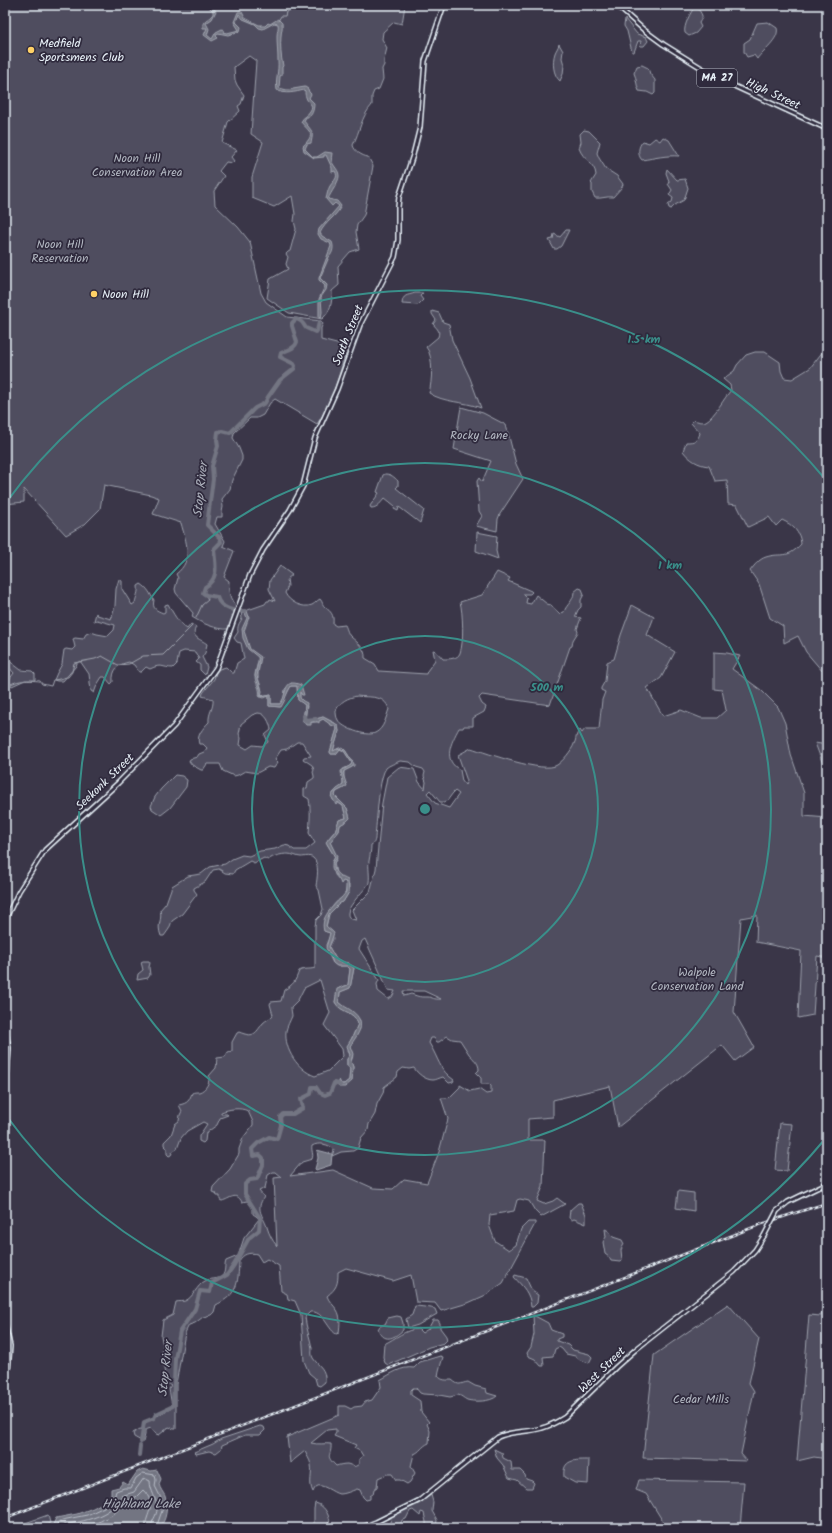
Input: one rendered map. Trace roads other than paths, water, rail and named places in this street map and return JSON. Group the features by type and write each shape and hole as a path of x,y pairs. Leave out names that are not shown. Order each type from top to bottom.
{"main road":[{"name":"South Street","path":"220,658 250,575 259,556 299,493 306,476 315,438 337,389 360,325 395,257 398,240 399,197 413,155 420,127 425,61 444,5"},
{"name":"High Street","path":"616,5 650,35 704,70 728,84 827,129"},
{"name":"Seekonk Street","path":"5,920 19,891 45,850 118,783 174,726 216,668 220,658"},
{"path":"5,1029 9,1048 5,1102"},
{"name":"West Street","path":"360,1528 382,1520 420,1500 498,1437 511,1432 541,1429 565,1417 635,1350 734,1272 755,1250 777,1211 788,1202 827,1183"},
{"path":"5,1324 10,1346 5,1407"}],"water":[{"path":"207,5 211,5 216,11 212,19 206,23 209,29 207,35 212,39 216,32 222,29 225,31 223,32 227,33 239,30 234,22 238,12 242,12 245,18 262,25 261,26 265,26 268,23 270,24 278,19 282,23 281,55 283,66 279,88 287,90 305,87 311,94 309,98 314,103 313,111 304,121 312,131 312,136 311,143 307,144 305,149 313,157 317,157 325,152 332,153 332,161 339,173 339,178 328,199 337,201 341,206 320,233 332,242 333,248 320,278 327,285 326,290 321,297 321,318 319,318 319,299 325,286 319,278 331,246 330,243 321,239 318,234 319,229 339,206 335,203 332,206 326,199 329,187 336,179 336,173 335,171 332,172 332,168 326,155 324,155 324,157 314,158 304,151 303,146 307,142 310,133 301,122 312,107 305,95 304,90 287,93 277,90 278,24 274,23 263,29 259,28 255,24 243,19 239,14 236,22 241,27 240,31 228,35 218,33 216,36 218,38 212,41 204,35 207,28 203,28 203,23 213,14 213,11"},
{"path":"241,611 247,611 249,617 244,631 250,649 261,657 257,676 262,691 261,696 271,694 271,704 280,704 288,685 295,683 301,685 304,695 300,692 300,698 307,703 305,720 323,717 338,725 339,731 333,751 339,748 345,750 354,764 352,767 344,771 343,774 347,786 336,792 335,796 347,808 350,818 340,825 339,831 330,842 337,856 334,863 336,873 348,880 349,892 343,902 329,914 326,926 334,933 329,947 337,961 348,963 354,968 350,988 340,992 339,1002 357,1015 361,1024 358,1033 350,1046 353,1054 351,1061 353,1067 352,1081 345,1087 339,1087 336,1083 339,1080 341,1084 344,1084 349,1080 350,1068 347,1066 347,1059 350,1055 347,1046 358,1024 353,1016 337,1006 335,1002 337,989 348,985 350,969 347,966 337,966 333,963 326,948 330,933 324,931 323,925 327,914 346,892 346,882 343,881 341,884 332,869 335,857 326,842 335,831 339,820 346,818 343,806 338,802 336,805 331,796 343,785 341,771 352,763 344,751 340,749 336,754 331,754 330,752 337,729 336,727 323,719 319,721 319,723 316,721 311,722 311,725 306,725 303,721 305,705 298,700 297,686 291,686 281,707 269,706 269,696 260,697 260,689 255,676 259,658 248,649 243,638 242,629 247,618 245,613 241,613"},
{"path":"317,1150 332,1154 331,1165 316,1170 315,1169 318,1158"},
{"name":"Highland Lake","path":"143,1469 151,1471 157,1470 161,1479 159,1484 165,1496 166,1509 165,1518 158,1528 47,1528 52,1527 56,1518 77,1514 102,1503 111,1496 111,1489 119,1487 123,1482 128,1485 137,1472"}],"waterway":[{"path":"278,21 281,16 285,16 286,12 294,8 295,5"},
{"name":"Stop River","path":"245,611 236,611 224,607 217,597 203,593 205,587 210,583 215,575 216,565 214,549 221,542 220,538 207,525 213,479 212,466 218,446 218,432 222,431 230,433 255,408 265,403 280,380 294,369 294,364 280,357 281,353 293,348 297,342 292,323 296,319 302,322 306,328 315,332 317,331 319,322"},
{"path":"196,618 202,605 208,600 206,595"},
{"path":"5,690 11,684 25,681 40,681 42,684 51,686 53,680 68,677 72,672 74,663 95,659 102,656 118,665 129,664 143,656 163,655 192,626"},
{"name":"Stop River","path":"304,716 305,720 316,719"},
{"name":"Stop River","path":"141,1442 144,1422 154,1418 156,1414 173,1406 175,1359 180,1331 195,1309 200,1291 210,1292 212,1283 227,1275 249,1238 259,1230 260,1218 245,1194 245,1184 250,1180 257,1179 263,1165 263,1158 260,1155 253,1156 252,1149 258,1143 269,1137 277,1139 281,1125 280,1117 283,1114 293,1114 303,1108 301,1099 311,1094 312,1087 316,1087 320,1093 325,1095 330,1093 334,1083 340,1085"},
{"name":"Stop River","path":"139,1455 140,1446"}],"railway":[{"path":"5,1518 759,1225 827,1203"}],"place":[{"name":"Medfield Sportsmens Club","path":"31,50"},
{"name":"Noon Hill","path":"94,294"}],"park label":[{"name":"Noon Hill Conservation Area","path":"137,165"},
{"name":"Noon Hill Reservation","path":"60,251"},
{"name":"Rocky Lane","path":"479,435"},
{"name":"Walpole Conservation Land","path":"697,979"},
{"name":"Cedar Mills","path":"701,1399"}]}
